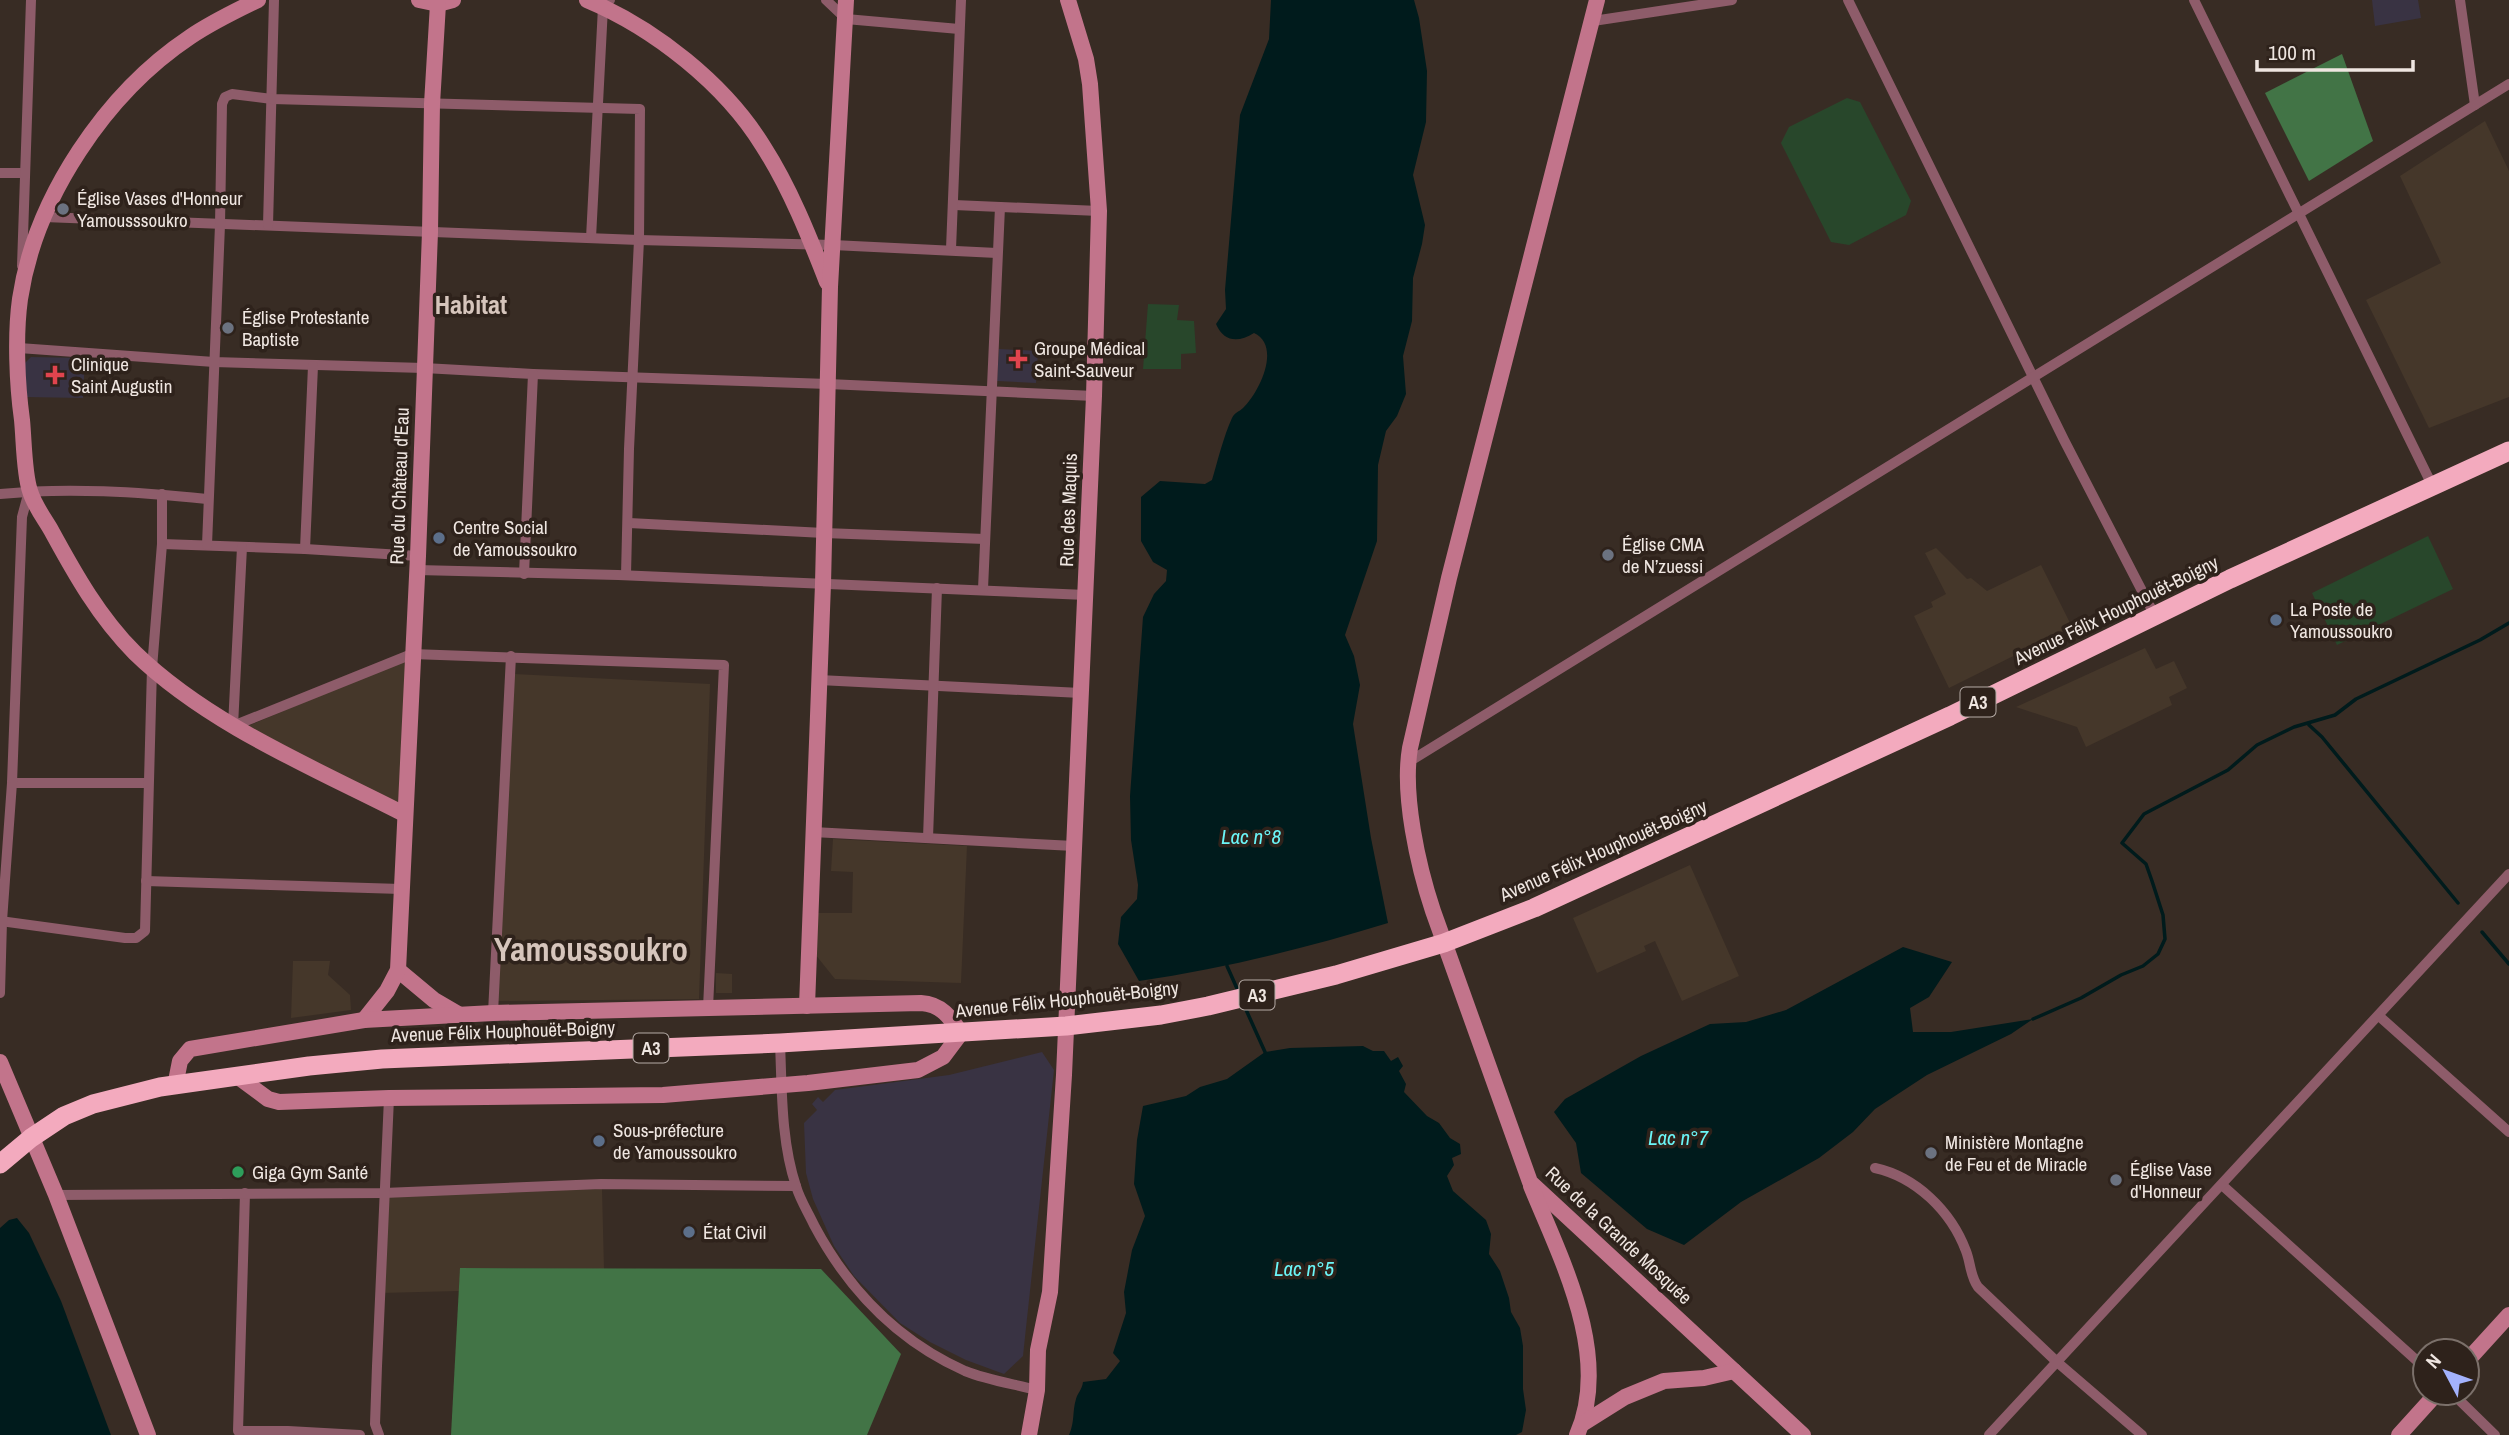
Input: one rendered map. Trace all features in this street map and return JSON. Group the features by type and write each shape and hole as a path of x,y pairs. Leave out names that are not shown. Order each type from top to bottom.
{"highway":[{"name":"Avenue Félix Houphouët-Boigny","path":"31,1138 64,1116 93,1104 160,1087 237,1076 382,1059 780,1043 1066,1026 1161,1015 1336,975 1444,943 1534,908 1950,716 2155,616 2509,451"},
{"name":"A3","path":"0,1164 31,1138"}],"street":[{"path":"0,993 1,921 12,783 22,517 29,491 17,376 31,0"},
{"path":"20,300 30,256 44,218 79,151 102,119 126,92 189,38 258,0"},
{"path":"268,225 274,0"},
{"path":"419,0 445,2"},
{"path":"587,0 607,3 682,58 737,110 763,145 813,245 830,288"},
{"path":"826,0 846,19 960,29"},
{"path":"807,1006 823,584 830,288 846,0"},
{"path":"951,249 961,0"},
{"name":"Rue des Maquis","path":"1029,1435 1037,1390 1038,1350 1050,1292 1066,1026 1100,211 1090,84 1086,59 1068,0"},
{"name":"Rue de la Grande Mosquée","path":"1597,0 1449,578 1407,763 1415,834 1424,881 1444,943 1530,1182 1803,1435"},
{"path":"1593,21 1732,0"},
{"path":"1848,0 2034,378 2155,616"},
{"path":"2194,0 2432,485"},
{"path":"2460,0 2474,106"},
{"name":"Rue du Château d'Eau","path":"364,1020 387,991 398,970 418,563 432,104 445,2"},
{"path":"591,238 596,109 607,3"},
{"path":"1407,763 2509,84"},
{"path":"206,545 223,100 232,94 272,99 640,109 639,240 626,575"},
{"path":"0,173 24,173"},
{"path":"954,205 1100,211"},
{"path":"983,589 1000,207"},
{"path":"44,218 951,249 997,253"},
{"path":"19,348 214,362 424,368 1094,396"},
{"path":"305,549 313,366"},
{"path":"524,574 533,374"},
{"path":"0,494 29,491 162,494 207,499"},
{"path":"29,491 88,595 133,651 152,668 180,692 233,726 404,814"},
{"path":"1,921 136,938 145,931 152,668 162,544 162,494"},
{"path":"629,523 985,539"},
{"path":"162,544 305,549 524,574 626,575 1086,595"},
{"path":"233,726 242,547"},
{"path":"928,838 937,588"},
{"path":"233,726 412,654 724,665 708,1007"},
{"path":"493,1013 511,656"},
{"path":"818,680 1081,692"},
{"path":"12,783 148,783"},
{"path":"813,832 1074,846"},
{"path":"1989,1435 2509,874"},
{"path":"146,881 401,889"},
{"path":"398,970 434,1000 459,1015"},
{"path":"175,1086 180,1061 190,1049 364,1020 493,1013 930,1003 944,1011 961,1033 943,1057 918,1070 782,1086 663,1095 279,1102 268,1099 237,1076"},
{"path":"2379,1016 2509,1132"},
{"path":"780,1043 787,1143 796,1186 831,1255 866,1301 885,1319 941,1360 968,1372 1037,1390"},
{"path":"0,1062 56,1195 149,1435"},
{"path":"379,1435 375,1424 389,1098"},
{"path":"1875,1168 1899,1177 1936,1201 1961,1240 1973,1280 1978,1287 2057,1362 2142,1435"},
{"path":"1530,1182 1564,1268 1584,1329 1589,1357 1588,1385 1580,1429"},
{"path":"56,1195 384,1193 601,1184 796,1186"},
{"path":"2222,1185 2411,1355"},
{"path":"245,1193 237,1431 360,1435"},
{"path":"2481,1346 2509,1315"},
{"path":"1580,1429 1625,1397 1664,1381 1704,1378 1734,1371"},
{"path":"2399,1435 2424,1407"},
{"path":"2466,1407 2495,1435"}],"shaded area":[{"path":"2372,0 2418,0 2421,18 2375,26"},
{"path":"2485,121 2509,171 2509,397 2429,428 2366,300 2441,263 2400,176"},
{"name":"Groupe Médical Saint-Sauveur","path":"999,349 1038,351 1036,383 997,381"},
{"name":"Clinique Saint Augustin","path":"31,357 85,358 83,398 25,397 25,363"},
{"path":"1936,548 1967,579 1971,578 1987,591 2041,565 2072,627 1949,688 1914,616 1933,607 1931,602 1946,594 1925,553"},
{"path":"2145,648 2156,669 2174,661 2187,688 2169,697 2172,705 2086,747 2077,727 2016,707"},
{"path":"408,658 398,807 248,726"},
{"path":"514,674 710,684 699,999 496,1001"},
{"path":"833,839 967,846 961,983 835,979 815,954 817,913 852,913 853,872 831,871"},
{"path":"1690,865 1739,976 1682,1001 1655,941 1644,946 1646,951 1597,973 1573,918"},
{"path":"293,961 330,961 328,975 350,995 351,1010 291,1018"},
{"path":"716,973 732,974 732,993 716,993"},
{"path":"1042,1052 1054,1070 1023,1356 1004,1374 966,1360 900,1323 854,1276 834,1246 813,1199 806,1173 804,1123 817,1110 812,1104 818,1097 823,1102 835,1090 949,1075"},
{"path":"602,1189 604,1269 461,1268 459,1291 380,1293 384,1193"}],"green space":[{"path":"2342,54 2373,141 2309,181 2265,93"},
{"path":"1847,98 1860,102 1911,201 1906,215 1849,245 1831,242 1781,143 1789,127"},
{"path":"1148,304 1179,305 1177,320 1194,321 1196,353 1181,354 1181,369 1143,369"},
{"path":"2428,536 2453,589 2337,645 2312,593"},
{"path":"460,1268 821,1269 901,1354 867,1435 451,1435"}],"water":[{"name":"Lac n°8","path":"1271,0 1414,0 1427,71 1426,122 1413,175 1425,225 1413,278 1412,321 1403,356 1406,394 1397,416 1386,431 1378,465 1377,541 1345,635 1354,656 1360,685 1353,724 1388,923 1264,957 1139,981 1118,944 1121,917 1137,899 1130,796 1143,617 1154,594 1166,581 1167,570 1153,562 1141,541 1141,497 1160,481 1205,484 1212,480 1232,418 1249,401 1265,370 1267,358 1262,339 1254,333 1232,339 1223,334 1216,324 1226,309 1225,290 1240,115 1269,39"},
{"name":"Lac n°7","path":"1903,947 1952,962 1929,997 1910,1008 1913,1032 1951,1032 2033,1019 2011,1034 1927,1075 1875,1109 1853,1132 1819,1158 1741,1202 1684,1245 1647,1229 1581,1173 1576,1143 1554,1112 1565,1099 1641,1056 1710,1024 1746,1022 1786,1010"},
{"name":"Lac n°5","path":"1363,1046 1373,1051 1384,1051 1391,1061 1398,1057 1403,1066 1399,1071 1406,1084 1404,1092 1427,1116 1439,1123 1450,1138 1460,1144 1461,1154 1452,1158 1454,1165 1447,1176 1453,1191 1486,1220 1491,1234 1489,1254 1500,1271 1511,1312 1520,1328 1526,1410 1522,1432 1516,1435 1069,1435 1076,1399 1083,1382 1106,1379 1120,1361 1113,1353 1126,1313 1124,1292 1132,1250 1145,1216 1134,1184 1143,1106 1186,1096 1200,1087 1227,1079 1265,1052 1290,1048"},
{"path":"17,1218 29,1233 61,1301 111,1435 0,1435 0,1228 9,1220"}],"waterway":[{"path":"2033,1019 2143,966 2158,954 2165,939 2163,915 2152,881 2146,864 2122,843 2144,814 2228,770 2257,745 2294,727 2335,715 2356,699 2480,640 2509,623"},
{"path":"2309,725 2322,737 2458,903"},
{"path":"2482,932 2509,964"},
{"path":"1227,966 1239,993"},
{"path":"1243,1003 1265,1052"}],"place":[{"name":"Église Vases d'Honneur Yamousssoukro","path":"63,209"},
{"name":"Église Protestante Baptiste","path":"228,328"},
{"name":"Groupe Médical Saint-Sauveur","path":"1018,359"},
{"name":"Clinique Saint Augustin","path":"55,375"},
{"name":"Centre Social de Yamoussoukro","path":"439,538"},
{"name":"Église CMA de N’zuessi","path":"1608,555"},
{"name":"La Poste de Yamoussoukro","path":"2276,620"},
{"name":"Sous-préfecture de Yamoussoukro","path":"599,1141"},
{"name":"Ministère Montagne de Feu et de Miracle","path":"1931,1153"},
{"name":"Giga Gym Santé","path":"238,1172"},
{"name":"Église Vase d'Honneur","path":"2116,1180"},
{"name":"État Civil","path":"689,1232"}],"district":[{"name":"Habitat","path":"471,304"},
{"name":"Yamoussoukro","path":"591,949"}]}
